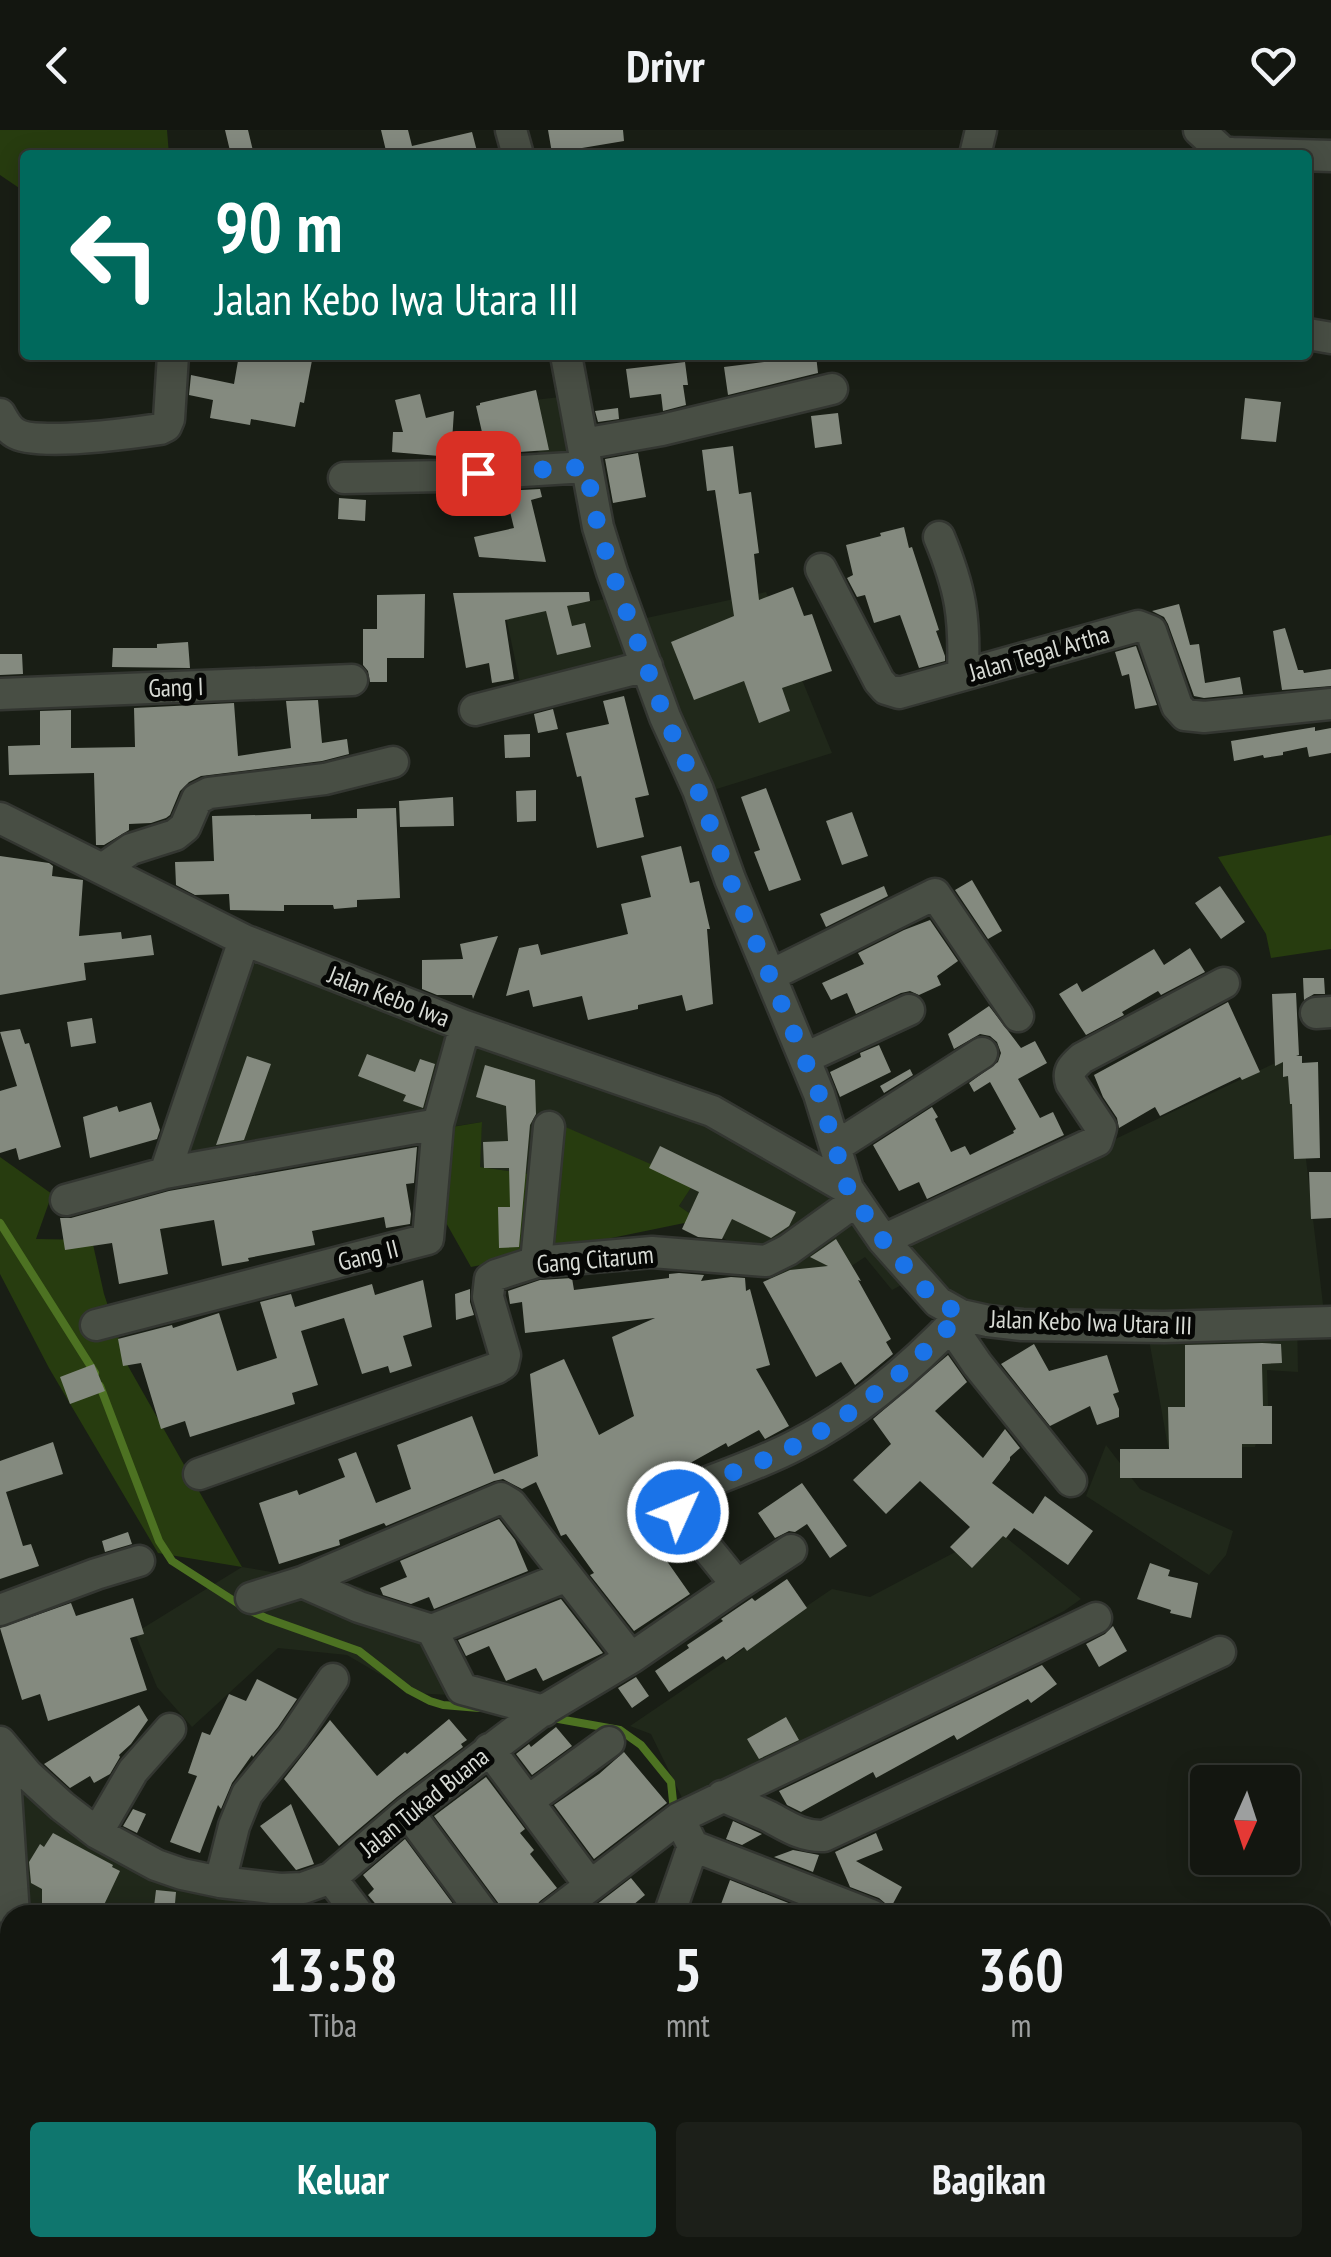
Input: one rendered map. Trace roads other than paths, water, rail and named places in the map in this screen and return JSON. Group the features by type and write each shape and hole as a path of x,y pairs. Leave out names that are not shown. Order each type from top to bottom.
{"street":[{"path":"1199,130 1224,150"},
{"path":"0,414 10,431 31,438 82,438 160,429 169,418 173,360"},
{"path":"571,360 598,527 665,717 698,790 826,1118 811,1145 785,1153"},
{"path":"344,478 442,476 584,456 662,430 832,389"},
{"path":"939,538 958,589 964,625 963,674"},
{"name":"Jalan Tegal Artha","path":"821,569 878,681 899,693 1138,626 1151,631 1177,706 1185,714 1204,717 1331,704"},
{"path":"475,710 647,666"},
{"name":"Gang I","path":"0,694 352,680"},
{"path":"104,868 130,849 175,835 185,826 197,800 209,793 324,779 392,762"},
{"name":"Jalan Kebo Iwa","path":"0,818 244,940 464,1026 699,1106 785,1153"},
{"path":"771,975 935,894 1018,1016"},
{"path":"166,1173 244,940"},
{"path":"883,1240 1096,1141 1100,1128 1069,1077 1072,1067 1224,982"},
{"path":"805,1058 909,1010"},
{"name":"Gang II","path":"96,1325 428,1239 438,1124 464,1026"},
{"path":"836,1148 982,1053"},
{"name":"Jalan Kebo Iwa Utara III","path":"826,1118 852,1195 883,1240 956,1320 1164,1327 1331,1322"},
{"path":"66,1200 166,1173 438,1124"},
{"path":"536,1262 549,1127"},
{"name":"Jalan Kebo Iwa Utara III","path":"785,1153 852,1195"},
{"name":"Gang Citarum","path":"198,1474 503,1364 505,1355 488,1296 490,1279 496,1275 536,1262 652,1252 766,1261 788,1250 852,1195"},
{"path":"737,1585 678,1512 678,1502 688,1490 795,1446 832,1424 903,1371 956,1320 987,1378 1071,1481"},
{"path":"252,1598 302,1582 500,1498 511,1504 631,1658"},
{"name":"Jalan Tukad Buana","path":"1,1745 27,1774 97,1833 156,1865 220,1882 280,1889 314,1886 331,1878 489,1749 791,1550"},
{"path":"0,1610 139,1561"},
{"path":"302,1582 432,1630 566,1576"},
{"path":"564,1905 722,1796 1096,1618"},
{"path":"432,1630 462,1689 539,1714"},
{"path":"722,1796 793,1830 824,1836 1220,1652"},
{"path":"220,1882 234,1826 247,1794 334,1678"},
{"path":"97,1833 133,1771 170,1728"},
{"path":"528,1801 609,1742"},
{"path":"1,1745 13,1905"},
{"path":"489,1749 590,1884"},
{"path":"408,1812 477,1905"},
{"path":"669,1905 679,1828"},
{"path":"679,1828 849,1905"},
{"path":"331,1878 351,1905"}],"waterway":[{"path":"0,1223 95,1373"},
{"path":"100,1386 159,1541 172,1561 245,1608 359,1651 409,1690 430,1701 479,1708"},
{"path":"553,1718 620,1730 641,1745 671,1782 674,1811"}]}
